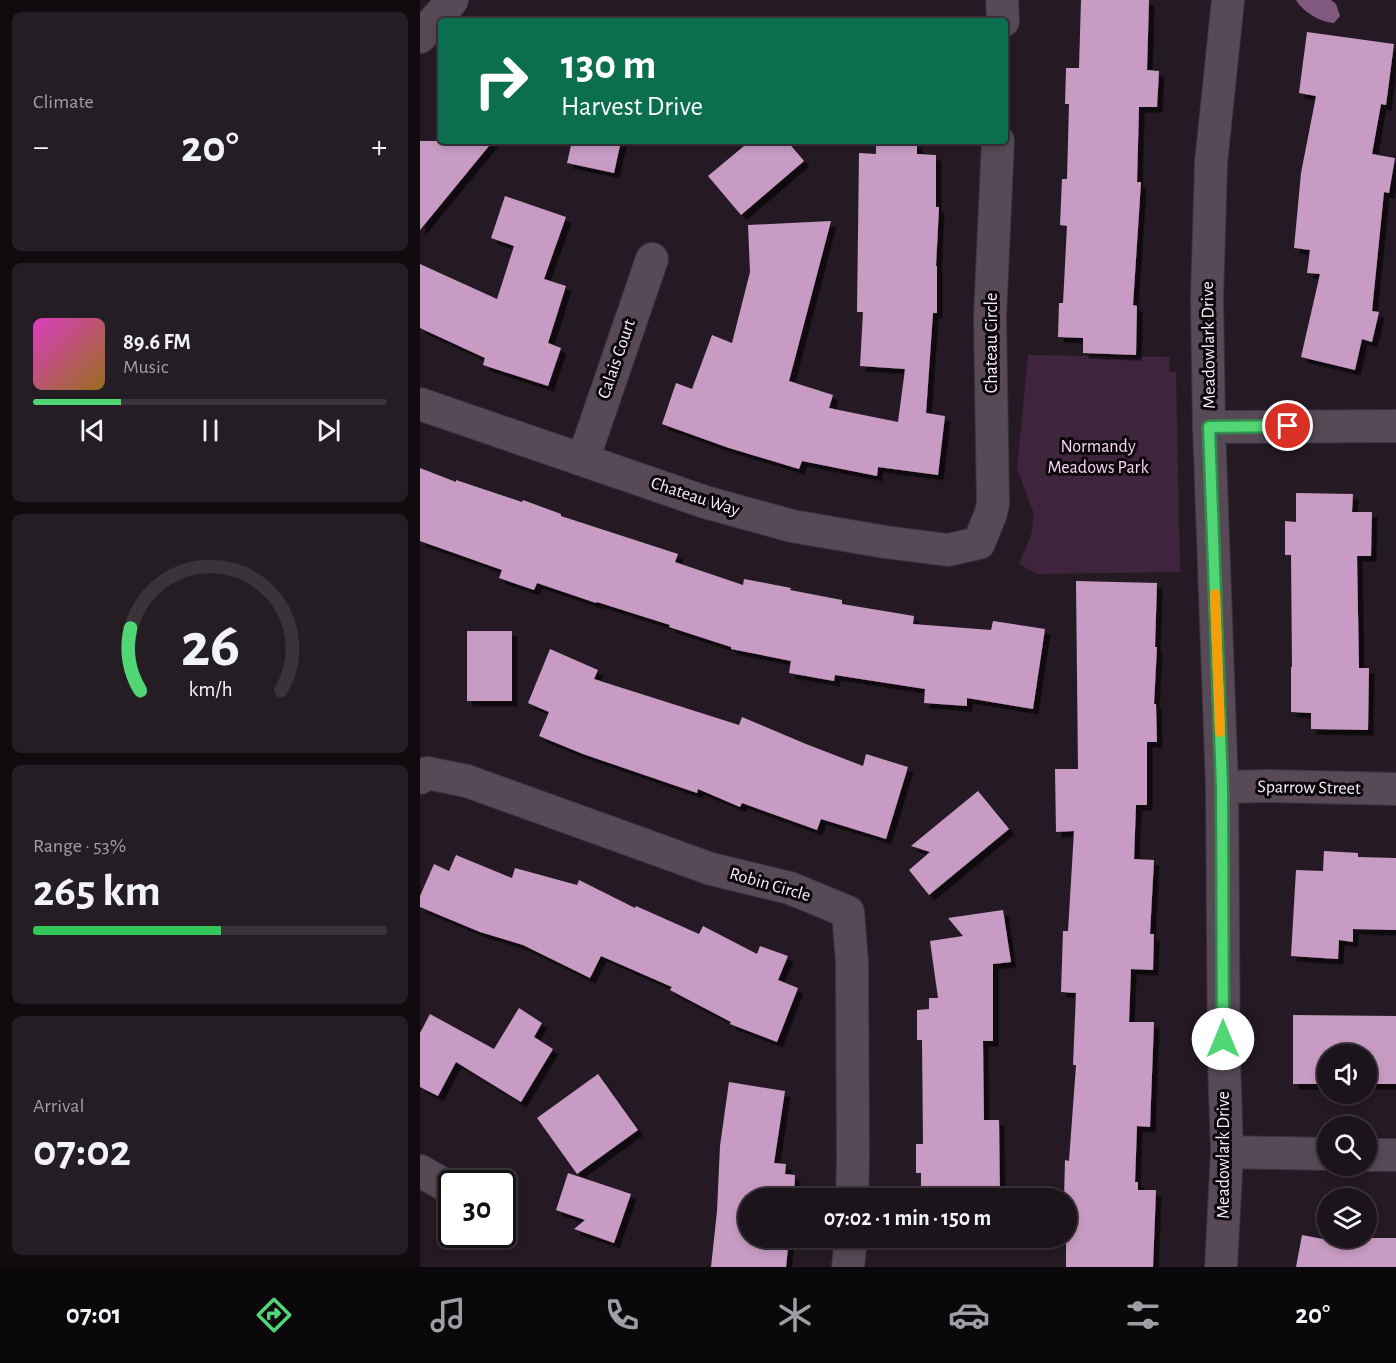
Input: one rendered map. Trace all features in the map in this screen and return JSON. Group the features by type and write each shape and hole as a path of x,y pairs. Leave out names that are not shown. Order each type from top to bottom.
{"street":[{"path":"420,37 452,0"},
{"path":"1002,0 1003,18"},
{"name":"Meadowlark Drive","path":"1221,1267 1227,1152 1222,787 1209,427 1207,298 1211,163 1228,0"},
{"name":"Chateau Circle","path":"979,543 993,504 990,316 998,144"},
{"name":"Calais Court","path":"583,460 652,259"},
{"name":"Chateau Way","path":"420,404 705,502 792,526 948,550 979,543"},
{"path":"1209,427 1396,426"},
{"name":"Robin Circle","path":"420,778 427,773 467,782 711,869 790,888 848,912 852,963 852,1188"},
{"name":"Sparrow Street","path":"1222,787 1396,789"},
{"path":"1227,1152 1317,1154"},
{"path":"1377,1155 1396,1155"},
{"path":"420,1171 438,1181"},
{"path":"848,1267 850,1248"}],"green space":[{"name":"Normandy Meadows Park","path":"1028,355 1170,357 1169,372 1176,372 1180,572 1037,574 1019,564 1031,535 1034,514 1017,469"}],"shaded area":[{"path":"1296,0 1331,0 1336,4 1340,16 1334,23 1323,21 1307,12"}],"building":[{"path":"1081,0 1149,0 1147,70 1159,71 1157,107 1139,107 1137,182 1141,182 1133,305 1137,306 1136,355 1083,353 1083,338 1058,337 1059,303 1063,303 1067,226 1060,225 1062,179 1067,179 1069,104 1065,104 1066,68 1079,68"},
{"path":"1307,32 1394,44 1386,105 1381,104 1372,154 1395,158 1389,193 1384,192 1372,311 1379,312 1372,342 1362,339 1355,370 1301,357 1320,274 1307,273 1310,250 1294,248 1301,173 1316,96 1299,93"},
{"path":"420,141 438,141 438,144 491,144 420,230"},
{"path":"571,144 620,144 614,173 567,163"},
{"path":"746,144 790,144 804,161 741,215 708,176"},
{"path":"876,144 917,144 917,154 936,155 936,207 939,207 936,266 937,313 933,313 926,413 945,416 938,475 878,467 877,476 802,461 799,469 729,448 662,424 676,383 692,389 712,335 732,343 750,272 748,225 831,221 789,381 833,395 829,408 898,422 905,369 860,366 863,312 857,312 859,153 876,154"},
{"path":"505,196 566,217 544,279 566,286 548,343 561,348 548,386 483,365 485,358 420,328 420,264 497,299 514,246 491,238"},
{"path":"420,468 456,482 456,480 522,502 523,500 561,514 561,516 678,554 675,562 743,585 744,579 842,600 842,604 914,616 913,624 991,630 993,621 1045,629 1033,709 967,698 967,706 924,703 925,689 835,675 834,681 789,673 791,661 731,649 731,647 669,627 670,625 537,583 534,590 499,578 502,570 420,541"},
{"path":"1296,493 1353,494 1352,512 1372,512 1371,556 1357,556 1359,668 1369,668 1368,730 1311,729 1311,713 1291,712 1291,555 1285,555 1285,521 1296,522"},
{"path":"1076,581 1157,583 1154,704 1156,704 1157,742 1147,742 1147,805 1136,805 1134,859 1154,860 1150,934 1154,934 1153,970 1131,969 1129,1022 1154,1022 1150,1127 1137,1126 1135,1182 1138,1182 1138,1190 1156,1190 1153,1267 1066,1267 1066,1248 1077,1248 1077,1188 1064,1188 1065,1160 1069,1161 1076,1065 1073,1065 1076,993 1061,992 1063,931 1068,931 1074,831 1056,832 1055,769 1078,769"},
{"path":"467,631 512,631 512,701 467,701"},
{"path":"550,649 598,670 594,679 739,725 742,717 863,766 866,754 908,767 886,839 821,819 817,830 742,803 740,807 698,789 697,793 583,754 539,736 549,712 528,703"},
{"path":"978,791 1009,829 929,895 909,870 930,852 911,846"},
{"path":"1324,851 1358,853 1358,857 1396,858 1396,930 1353,929 1353,942 1339,940 1338,959 1291,956 1296,870 1323,871"},
{"path":"456,855 512,878 515,868 577,885 579,880 635,908 636,906 699,934 703,926 757,954 760,946 788,956 778,980 798,988 777,1042 730,1024 731,1022 670,990 672,987 601,956 590,978 523,945 480,932 420,907 420,896 434,864 449,871"},
{"path":"1003,910 1011,962 993,964 993,1041 983,1041 984,1120 999,1120 1000,1188 921,1188 921,1173 916,1173 916,1144 923,1144 922,1040 917,1040 917,1010 929,1009 929,998 938,998 930,941 963,936 948,918"},
{"path":"519,1008 542,1023 534,1037 553,1049 521,1102 456,1062 438,1096 420,1087 420,1033 430,1014 494,1049"},
{"path":"1293,1015 1396,1016 1396,1084 1377,1084 1377,1044 1317,1044 1317,1084 1293,1084"},
{"path":"598,1074 638,1130 577,1174 537,1118"},
{"path":"729,1082 785,1091 774,1163 786,1164 785,1174 795,1175 794,1188 738,1188 738,1248 788,1248 786,1267 711,1267 717,1211 720,1146"},
{"path":"568,1173 631,1194 614,1243 574,1229 585,1220 556,1210"},
{"path":"1302,1235 1317,1238 1317,1248 1377,1248 1377,1238 1396,1238 1396,1267 1296,1267"}],"slow traffic":[{"path":"1215,594 1220,732"}],"route":[{"path":"1223,1039 1222,787 1209,427 1288,426"}]}
